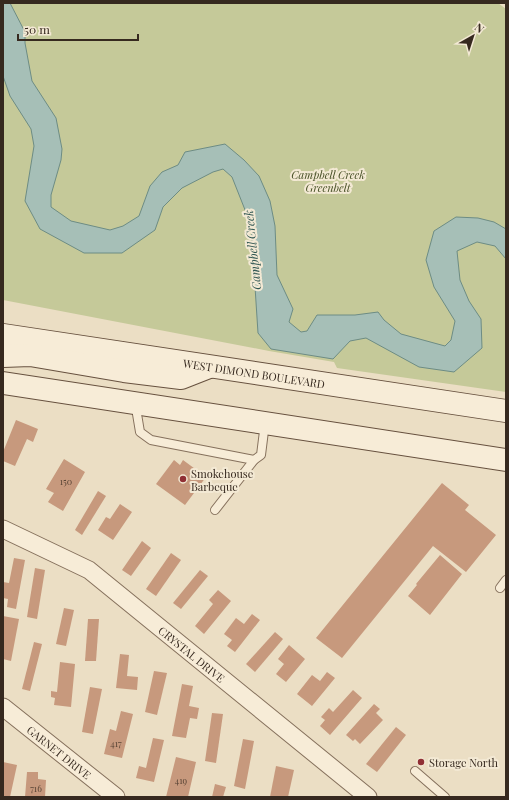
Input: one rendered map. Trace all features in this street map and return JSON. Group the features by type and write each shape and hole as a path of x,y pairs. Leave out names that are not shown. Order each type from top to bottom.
{"main road":[{"name":"WEST DIMOND BOULEVARD","path":"3,335 506,412"},
{"path":"3,356 30,355 124,371 181,378 210,366"},
{"path":"3,383 506,460"}],"street":[{"name":"CRYSTAL DRIVE","path":"3,529 89,570 368,797"},
{"name":"GARNET DRIVE","path":"3,707 116,797"}],"lane":[{"path":"139,404 137,414 140,432 151,440 254,460"},
{"path":"215,510 254,460 261,455 265,423"},
{"path":"500,588 506,580"},
{"path":"415,771 444,797"}],"green space":[{"name":"Campbell Creek Greenbelt","path":"3,3 498,3 506,9 506,392 337,368 334,362 3,300"}],"water":[{"path":"3,3 10,3 25,32 25,43 32,81 56,118 62,149 61,160 51,195 51,207 71,221 110,230 123,226 139,216 150,186 162,172 178,165 185,152 225,144 244,160 259,176 270,201 275,226 277,275 293,309 289,322 301,332 307,331 317,315 355,315 378,312 384,320 401,334 445,346 451,340 455,321 434,287 426,260 434,231 456,217 478,218 494,222 506,229 506,259 495,246 477,242 457,251 460,280 469,301 481,319 482,348 454,372 419,367 366,338 350,341 333,359 271,349 258,333 251,225 232,177 223,169 213,172 182,188 163,207 155,230 122,253 84,253 40,229 25,201 34,146 31,129 10,96 3,76"}],"building":[{"path":"16,420 38,429 33,442 27,439 15,466 3,461 3,452"},
{"path":"64,459 85,472 63,511 48,502 54,493 46,489"},
{"path":"174,460 180,465 183,460 206,477 185,505 156,484"},
{"path":"442,483 469,505 465,510 496,535 466,572 433,546 342,658 316,638"},
{"path":"98,491 106,496 82,535 75,530"},
{"path":"120,504 132,512 113,540 98,530 106,517 110,519"},
{"path":"142,541 151,548 131,576 122,570"},
{"path":"171,553 181,560 156,596 146,589"},
{"path":"440,555 462,574 430,615 408,596"},
{"path":"14,558 25,560 16,609 7,607 8,599 3,598 3,582 9,583"},
{"path":"35,568 45,570 37,619 27,617"},
{"path":"200,570 208,576 181,609 173,603"},
{"path":"218,590 231,601 204,634 195,626 213,604 209,600"},
{"path":"64,608 74,610 66,646 56,644"},
{"path":"252,614 260,620 235,652 227,646 232,640 224,634 236,618 244,624"},
{"path":"3,616 19,619 11,661 3,659"},
{"path":"88,619 99,619 96,661 85,661"},
{"path":"275,632 283,639 255,672 246,664"},
{"path":"34,642 42,644 30,691 22,689"},
{"path":"289,645 305,659 286,682 276,674 284,664 278,659"},
{"path":"120,654 129,655 127,676 138,677 137,690 116,688"},
{"path":"60,662 75,664 71,707 54,705 55,698 51,697 51,691 57,692"},
{"path":"154,671 167,673 157,715 145,712"},
{"path":"327,672 335,678 312,706 297,694 312,675 320,681"},
{"path":"182,684 193,686 189,706 199,708 197,719 190,718 186,738 172,736"},
{"path":"90,687 102,689 93,734 82,732"},
{"path":"353,690 362,698 330,735 320,726 325,720 321,717 329,708 333,712"},
{"path":"374,704 380,709 376,713 383,720 360,744 355,739 353,741 346,735"},
{"path":"121,711 133,714 122,758 104,754 110,729 116,731"},
{"path":"212,713 223,714 216,763 205,761"},
{"path":"396,727 406,735 377,772 366,764"},
{"path":"153,738 164,740 154,782 136,778 139,766 146,768"},
{"path":"243,739 254,741 245,789 234,786"},
{"path":"176,757 196,762 188,797 166,797"},
{"path":"3,762 17,765 10,797 3,797"},
{"path":"276,766 294,770 288,797 270,797"},
{"path":"27,772 38,772 38,779 46,780 45,797 25,797"},
{"path":"215,784 226,787 223,797 212,797"}],"place":[{"name":"Smokehouse Barbeque","path":"183,479"},
{"name":"Storage North","path":"421,762"}],"water label":[{"name":"Campbell Creek","path":"252,250"}]}
